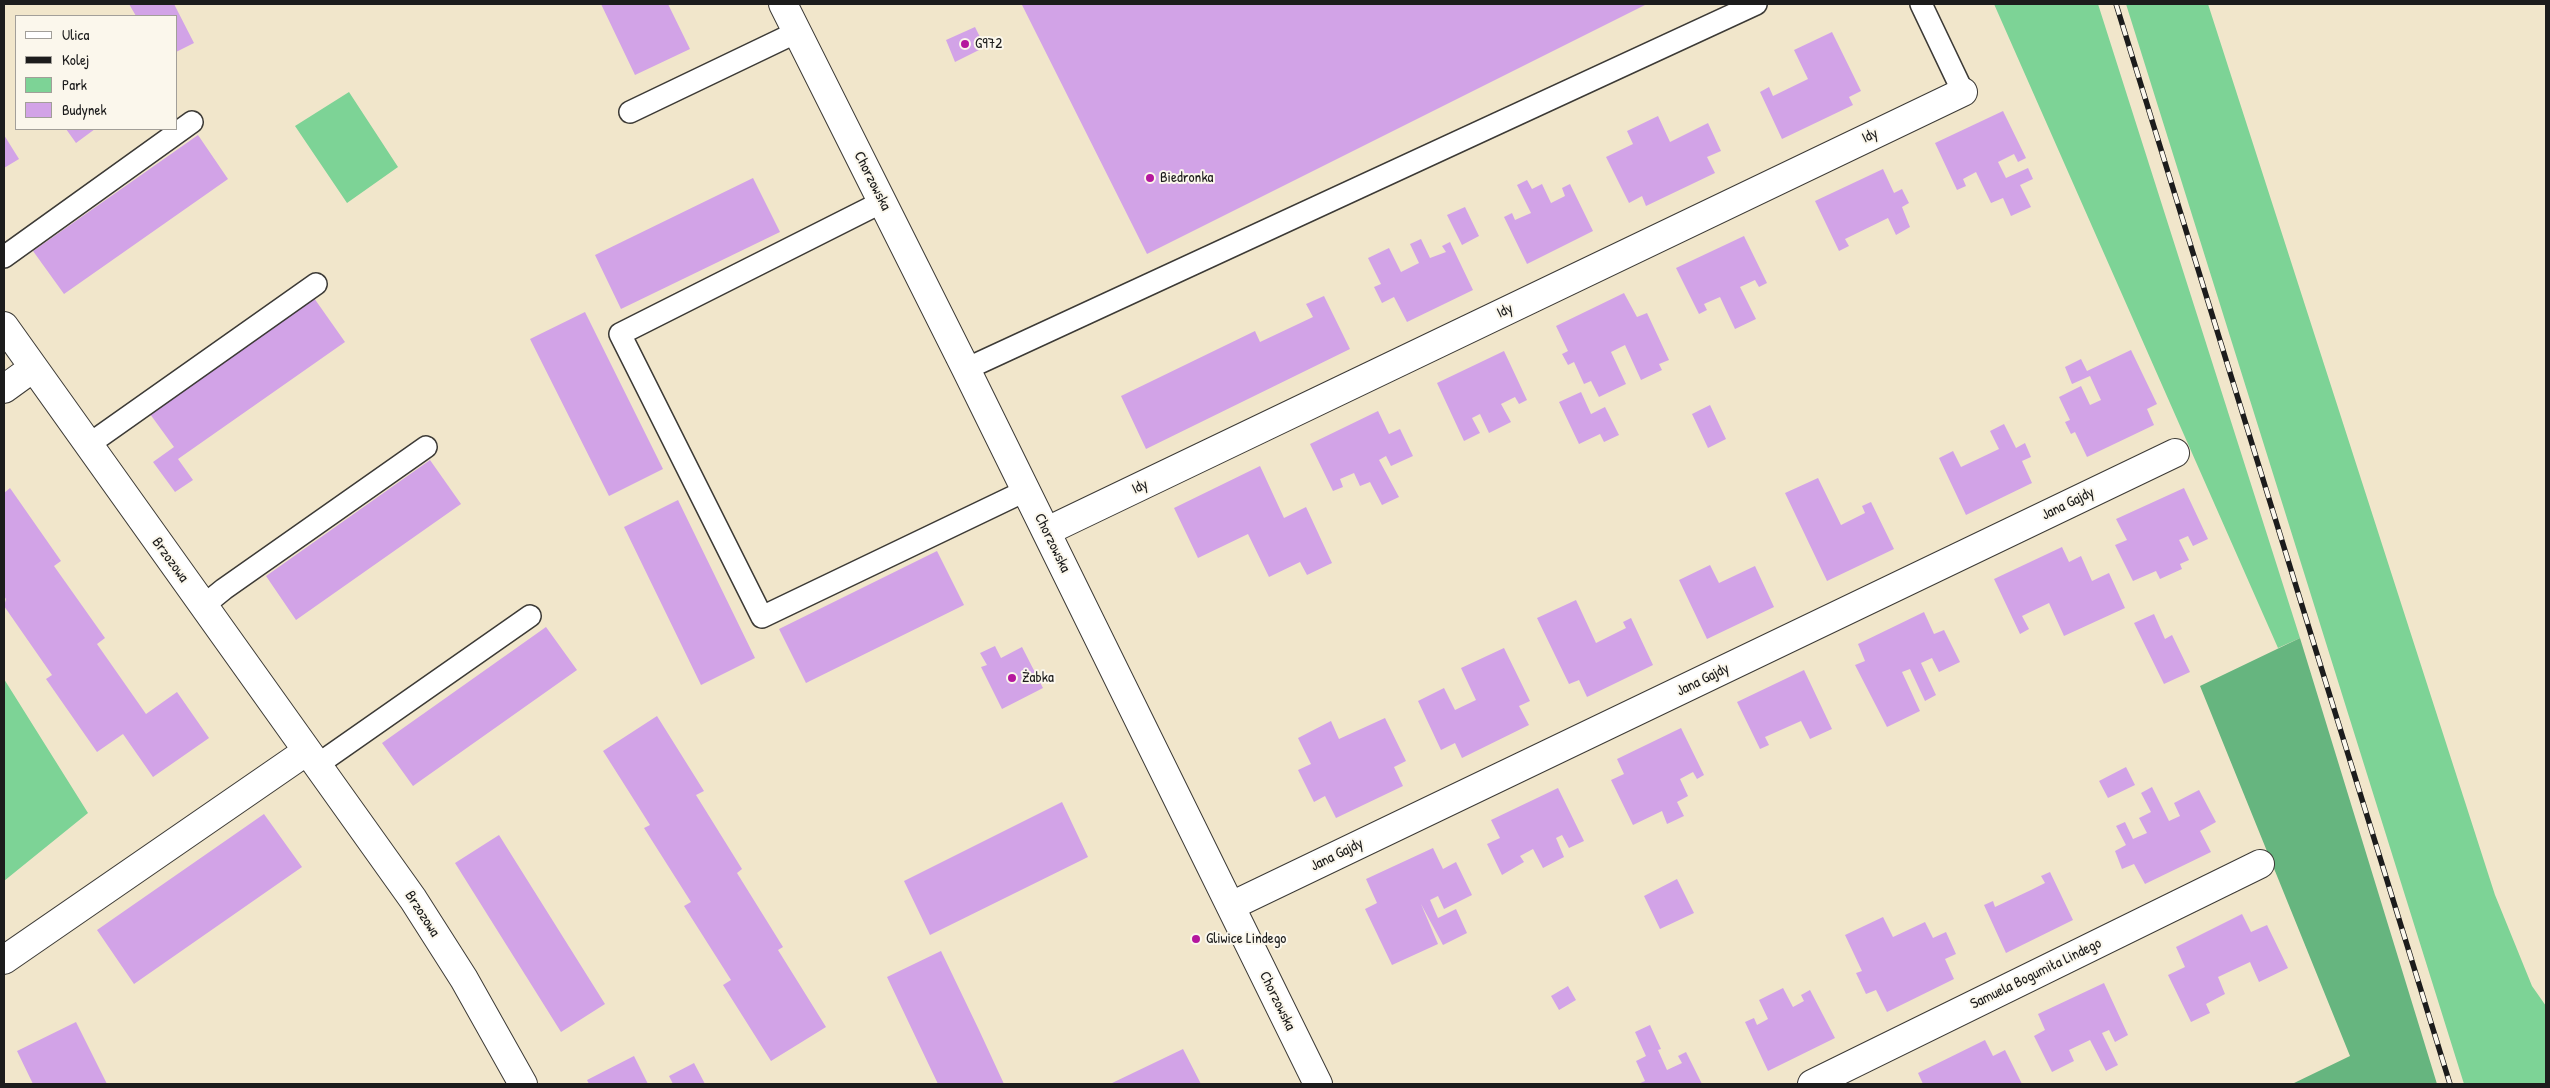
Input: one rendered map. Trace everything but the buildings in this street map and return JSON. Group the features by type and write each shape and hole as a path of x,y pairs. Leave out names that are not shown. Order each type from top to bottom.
{"street":[{"name":"Chorzowska","path":"783,4 1047,531 1318,1084"},
{"name":"Idy","path":"1047,531 1963,92"},
{"name":"Brzozowa","path":"4,326 413,899 464,980 523,1084"},
{"path":"4,389 33,368"},
{"name":"Jana Gajdy","path":"1231,906 2175,453"},
{"path":"4,960 312,758"},
{"name":"Samuela Bogumiła Lindego","path":"1812,1084 2260,864"}],"lane":[{"path":"966,369 1756,4"},
{"path":"1921,4 1963,92"},
{"path":"630,112 797,32"},
{"path":"4,257 192,122"},
{"path":"882,202 620,334 762,617 1026,490"},
{"path":"88,445 316,284"},
{"path":"203,606 224,589 426,447"},
{"path":"312,758 530,616"}],"green space":[{"path":"1994,4 2098,4 2300,638 2278,648"},
{"path":"2126,4 2208,4 2495,895 2532,986 2546,1006 2546,1084 2464,1084"},
{"path":"349,92 398,167 347,203 295,126"},
{"path":"2300,638 2437,1084 2292,1084 2350,1056 2200,686"},
{"path":"4,679 88,813 4,881"}],"railway":[{"path":"2116,4 2450,1084"}],"place":[{"name":"G972","path":"965,44"},
{"name":"Biedronka","path":"1150,178"},
{"name":"Żabka","path":"1012,678"},
{"name":"Gliwice Lindego","path":"1196,939"}]}
